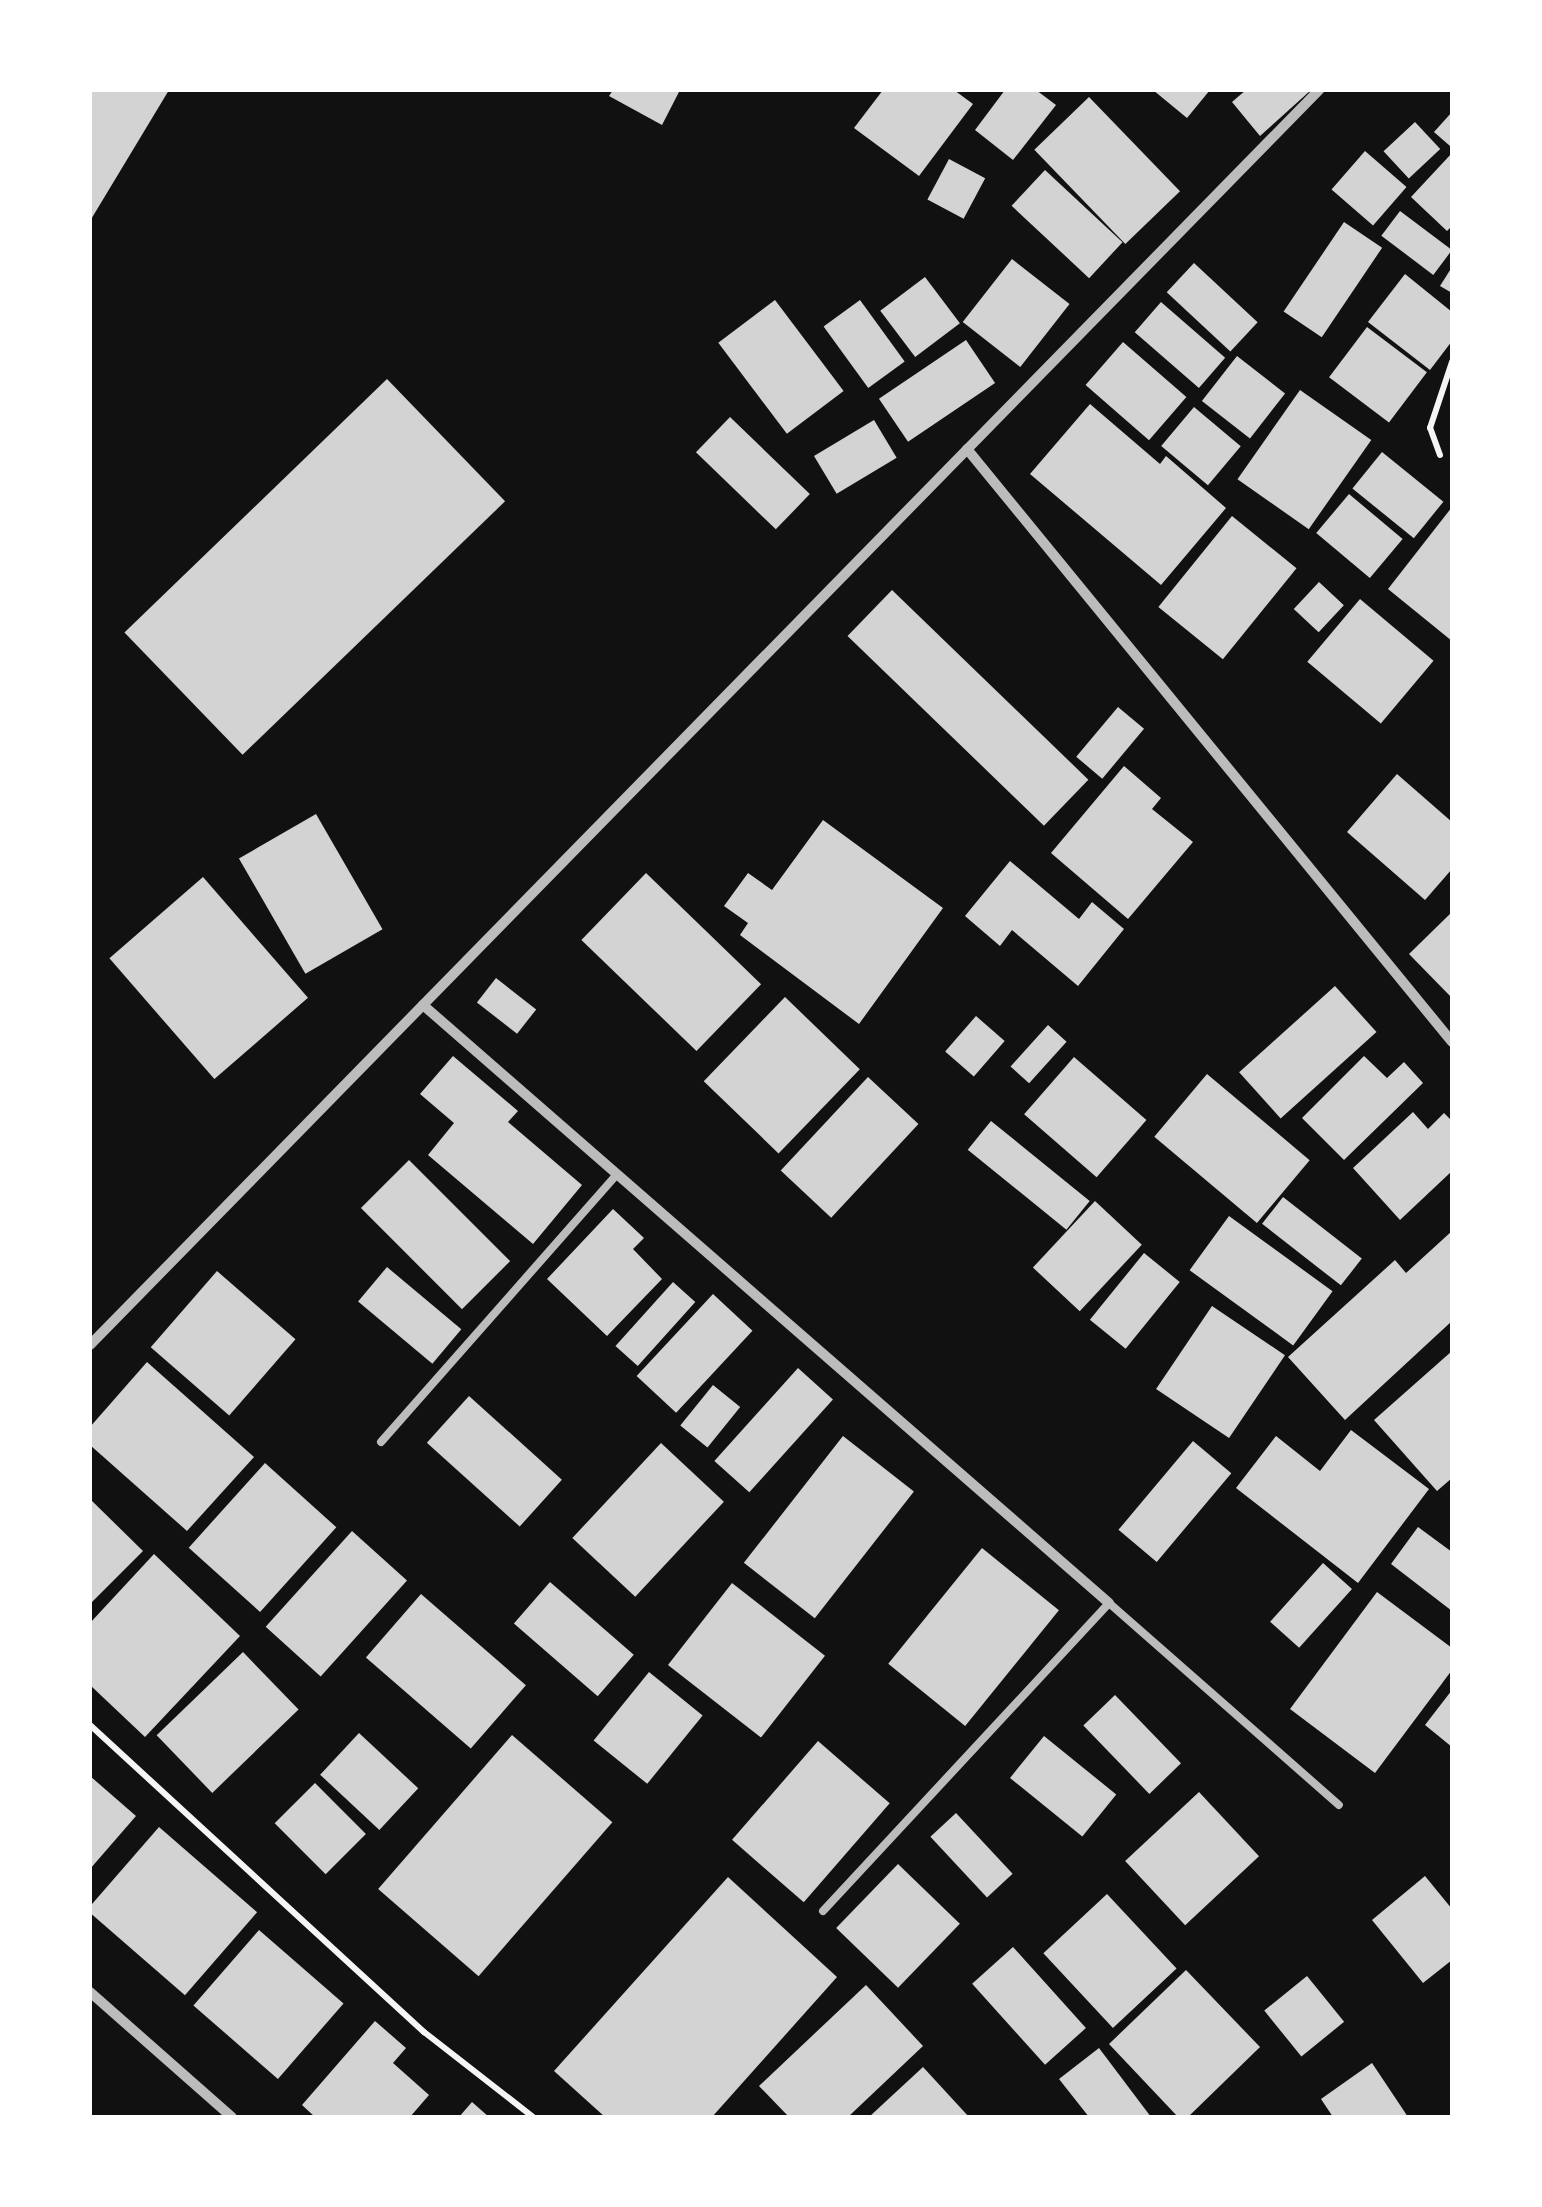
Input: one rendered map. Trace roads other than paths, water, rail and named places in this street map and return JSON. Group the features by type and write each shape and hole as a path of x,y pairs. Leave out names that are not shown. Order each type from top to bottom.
{"street":[{"path":"90,1345 1319,90"},
{"path":"967,449 1452,1042"},
{"path":"423,1004 1109,1602"},
{"path":"90,1992 232,2117"}],"lane":[{"path":"382,1442 616,1174"},
{"path":"823,1911 1109,1602 1339,1805"}]}
